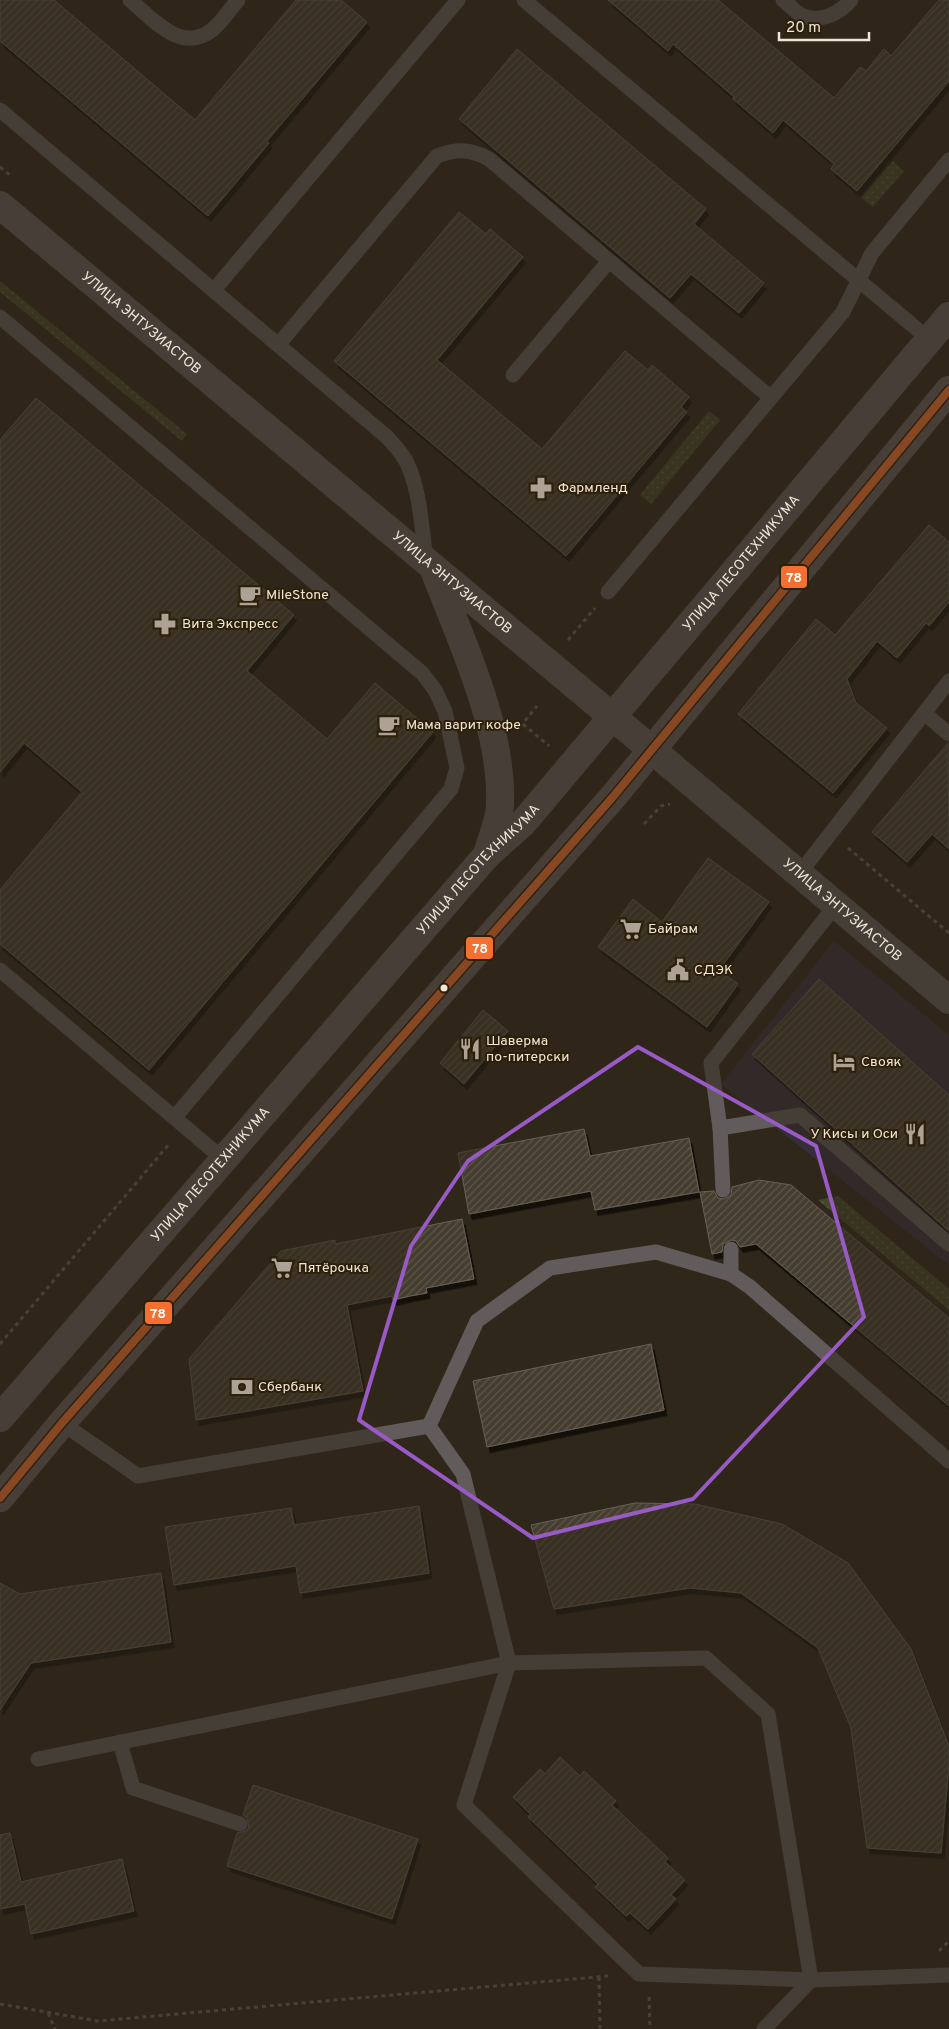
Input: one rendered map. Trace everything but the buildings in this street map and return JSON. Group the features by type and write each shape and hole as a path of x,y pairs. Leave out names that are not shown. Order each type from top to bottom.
{"main road":[{"name":"УЛИЦА ЭНТУЗИАСТОВ","path":"0,205 651,750"},
{"name":"УЛИЦА ЛЕСОТЕХНИКУМА","path":"0,1418 487,856 523,823 949,316"},
{"path":"0,1498 62,1423 612,798 949,390"},
{"path":"430,565 480,691 497,755 500,805 487,856"}],"street":[{"name":"УЛИЦА ЭНТУЗИАСТОВ","path":"651,750 949,1000"}],"lane":[{"path":"130,0 170,34 191,39 202,36 214,29 238,0"},
{"path":"214,290 458,0"},
{"path":"524,0 858,282 930,340"},
{"path":"783,0 799,14 811,18 823,18 845,7 851,0"},
{"path":"0,110 387,437 406,462 415,489 430,565"},
{"path":"278,345 437,156 449,152 467,150 489,159 771,398"},
{"path":"608,592 843,312 868,261 880,242 949,160"},
{"path":"513,375 609,261"},
{"path":"0,317 422,673 435,690 445,711 457,768 451,789 175,1117"},
{"path":"799,874 949,681"},
{"path":"924,713 949,734"},
{"path":"723,1190 720,1128 711,1063 836,905"},
{"path":"0,970 223,1159"},
{"path":"720,1128 800,1115 949,1244"},
{"path":"731,1249 731,1274"},
{"path":"428,1426 477,1321 550,1268 656,1252 731,1274 750,1287 949,1461"},
{"path":"62,1423 138,1476 428,1426"},
{"path":"428,1426 463,1474 509,1663 464,1805 644,1974 811,1980 949,1976"},
{"path":"38,1759 509,1663 706,1658 768,1714 811,1980"},
{"path":"120,1742 133,1788 240,1824"},
{"path":"764,2029 811,1980"}],"path":[{"path":"568,640 608,592"},
{"path":"517,731 537,706"},
{"path":"523,724 550,747"},
{"path":"644,824 661,806 670,804 675,806"},
{"path":"844,845 949,934"},
{"path":"0,2004 98,2021 644,1974 650,2029"},
{"path":"599,1977 600,2029"},
{"path":"48,2012 55,2029"}],"highlighted area":[{"path":"638,1047 816,1146 864,1317 693,1499 533,1538 359,1420 411,1246 468,1161"}],"shaded area":[{"path":"834,941 949,1035 949,1265 721,1084"}],"green space":[{"path":"893,161 904,171 873,207 861,198"},
{"path":"0,281 187,434 182,441 0,292"},
{"path":"709,411 720,420 651,504 640,495"},
{"path":"838,1196 949,1289 949,1310 818,1200"}],"transit line":[{"name":"78","path":"0,1498 62,1423 612,798 949,390"}],"place":[{"name":"Фармленд","path":"541,488"},
{"name":"MileStone","path":"250,595"},
{"name":"Вита Экспресс","path":"165,624"},
{"name":"Мама варит кофе","path":"389,725"},
{"name":"Байрам","path":"631,929"},
{"name":"СДЭК","path":"678,970"},
{"name":"Шаверма по-питерски","path":"470,1049"},
{"name":"Свояк","path":"844,1062"},
{"name":"У Кисы и Оси","path":"915,1134"},
{"name":"Пятёрочка","path":"282,1268"},
{"name":"Сбербанк","path":"242,1387"}]}
